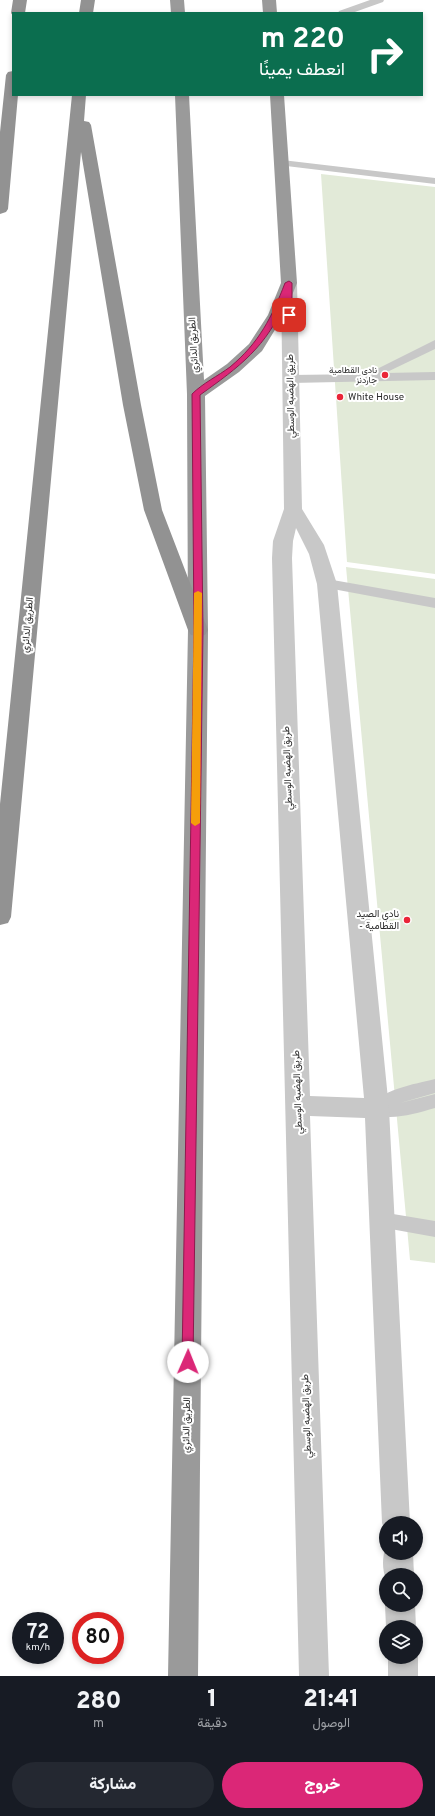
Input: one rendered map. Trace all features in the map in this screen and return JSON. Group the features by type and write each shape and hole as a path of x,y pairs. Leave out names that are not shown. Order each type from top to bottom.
{"highway":[{"path":"18,12 20,0"},
{"path":"86,12 88,0"},
{"path":"177,0 178,12"},
{"path":"269,0 270,12"},
{"path":"0,209 12,85"},
{"path":"79,96 132,405 153,510 198,630"},
{"name":"الطريق الدائري","path":"0,917 79,96"},
{"name":"الطريق الدائري","path":"182,96 196,394 198,630 183,1676"},
{"path":"196,394 233,368 256,346 276,315 289,283 277,96"}],"street":[{"name":"طريق الهضبه الوسطي","path":"289,283 293,509 283,541 282,558 314,1676"},
{"path":"293,509 316,545 323,564 327,584 377,1109 396,1516"},
{"path":"298,1105 377,1109"},
{"path":"403,1664 404,1676"}],"lane":[{"path":"346,12 379,0"},
{"path":"282,164 435,181"},
{"path":"367,377 435,344"},
{"path":"290,379 435,376"},
{"path":"327,584 435,603"},
{"path":"377,1109 395,1097 435,1086"},
{"path":"377,1109 401,1110 435,1101"},
{"path":"381,1220 435,1229"}],"green space":[{"name":"نادى القطامية جاردنز","path":"321,174 435,187 435,574 347,562"},
{"name":"نادي الصيد - القطامية","path":"346,567 435,579 435,1263 410,1260"}],"slow traffic":[{"path":"195,823 198,593"}],"place":[{"name":"نادى القطامية جاردنز","path":"385,375"},
{"name":"White House","path":"340,397"},
{"name":"نادي الصيد - القطامية","path":"407,920"}],"route":[{"path":"188,1362 198,630 196,394 233,368 256,346 276,315 289,283 289,315"}]}
